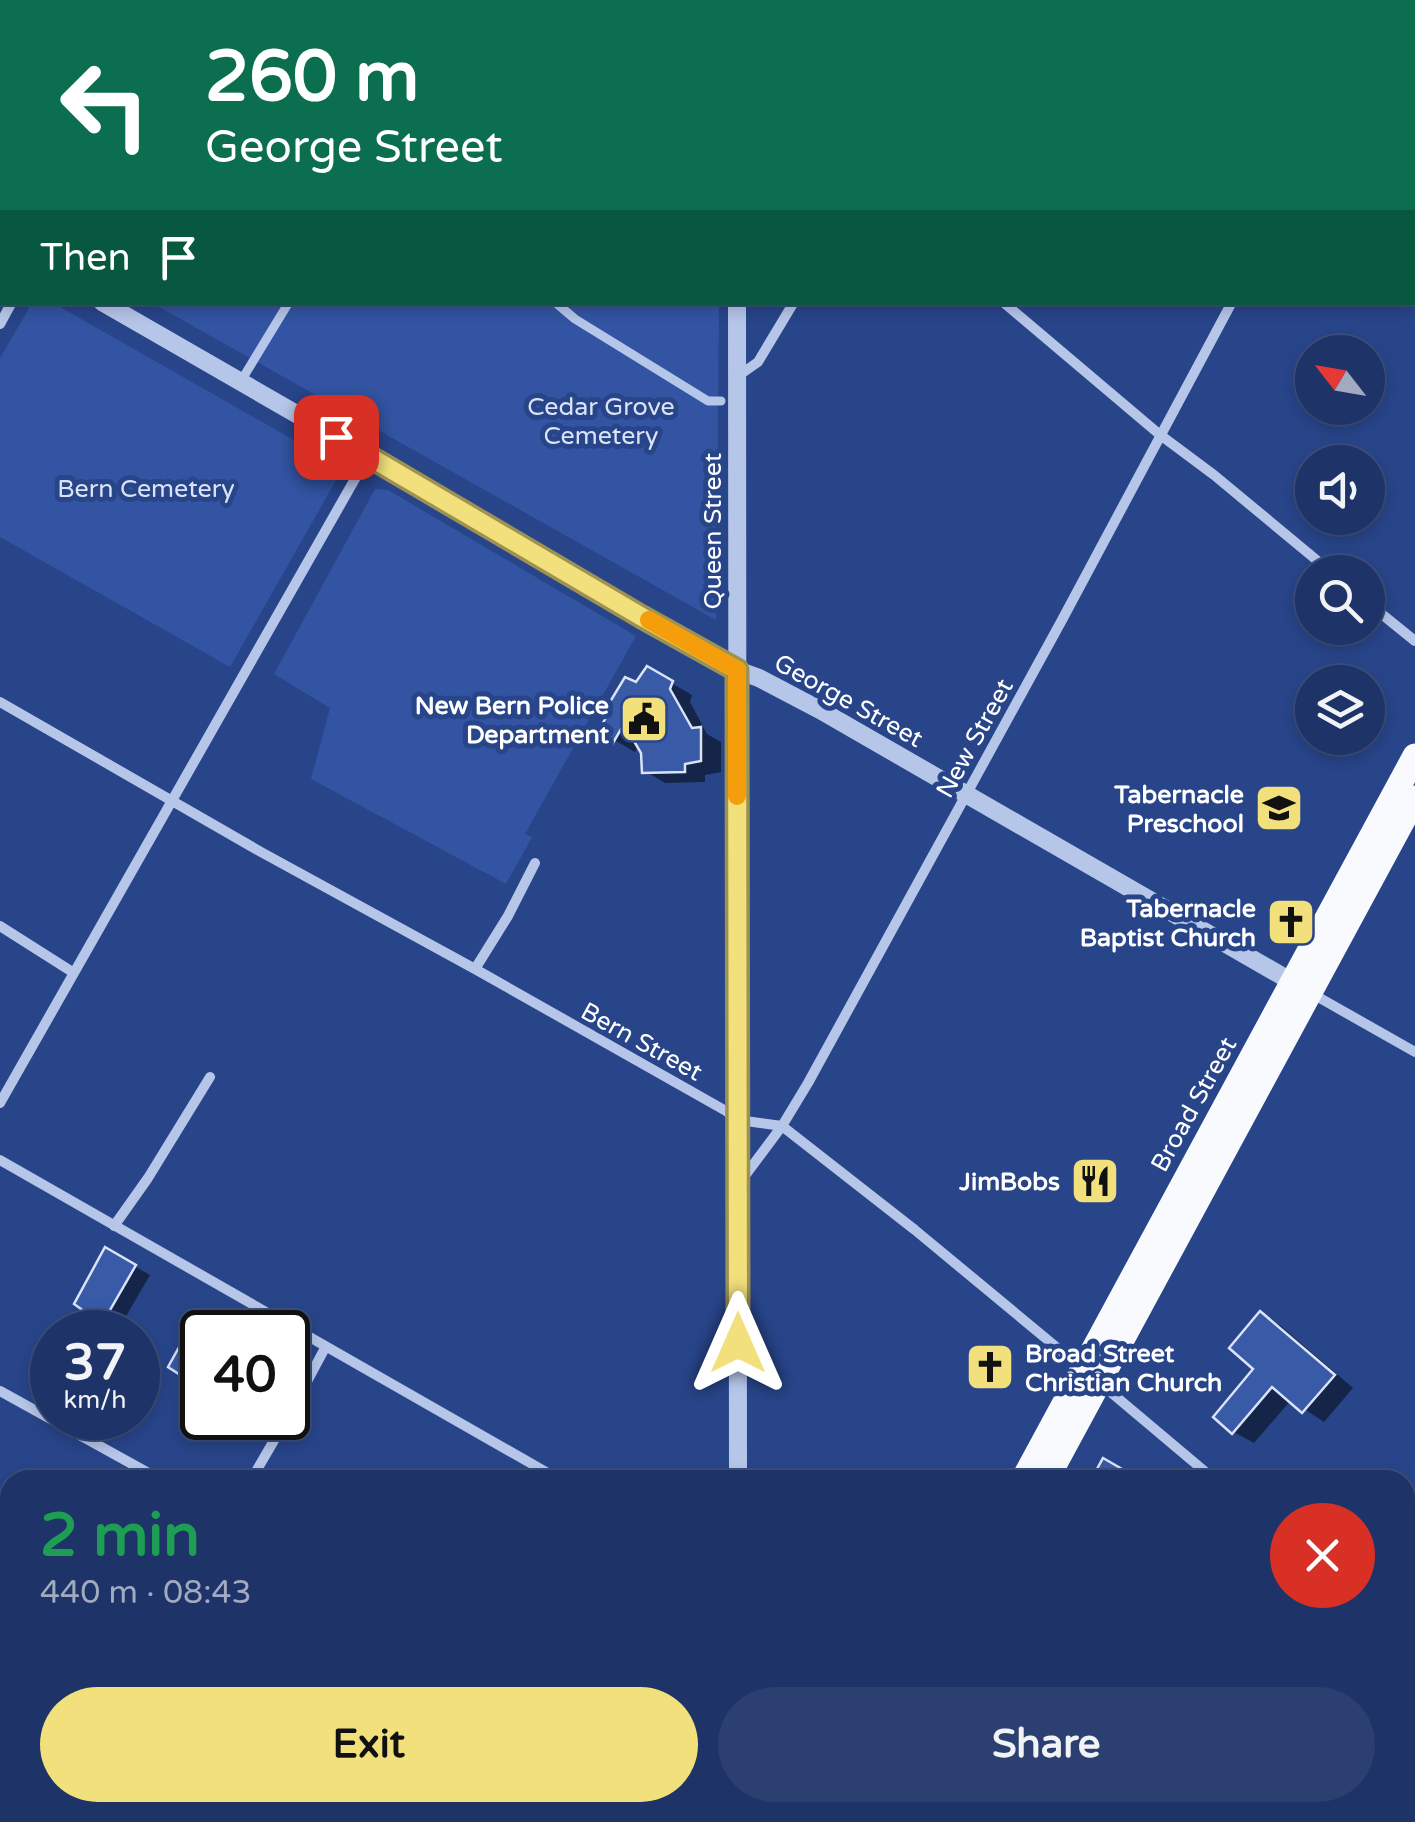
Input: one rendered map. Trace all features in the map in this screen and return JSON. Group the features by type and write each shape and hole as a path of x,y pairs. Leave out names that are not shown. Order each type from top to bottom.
{"main road":[{"name":"Broad Street","path":"1301,988 1415,756"},
{"name":"Broad Street","path":"1029,1470 1090,1375 1301,988 1415,798"},
{"name":"Broad Street","path":"1050,1470 1090,1375"}],"street":[{"name":"George Street","path":"107,305 642,617 820,710 1415,1052"},
{"path":"240,382 287,305"},
{"path":"559,305 708,401 722,401"},
{"name":"Queen Street","path":"737,305 738,1470"},
{"path":"737,377 758,362 792,305"},
{"path":"1007,305 1310,555"},
{"name":"New Street","path":"738,1186 782,1126 886,942 1230,305"},
{"path":"0,1103 368,456"},
{"path":"1385,616 1415,640"},
{"name":"Bern Street","path":"0,702 738,1120 782,1126"},
{"path":"475,969 535,863"},
{"path":"0,926 74,973"},
{"path":"114,1226 210,1076"},
{"path":"782,1126 915,1230 1203,1470"},
{"path":"0,1160 542,1470"},
{"path":"310,1375 325,1348"},
{"path":"0,1391 143,1470"},
{"path":"258,1470 274,1440"}],"green space":[{"name":"Bern Cemetery","path":"31,305 57,305 343,468 230,667 0,537 0,358"},
{"name":"Cedar Grove Cemetery","path":"156,305 719,305 716,620"},
{"path":"375,489 388,490 636,636 525,834 532,837 506,884 311,779 330,708 274,674"}],"building":[{"name":"New Bern Police Department","path":"647,666 673,681 670,689 692,728 701,727 701,761 685,764 685,772 642,773 641,753 624,724 613,743 598,733 606,717 602,715 625,677 636,682"},
{"path":"105,1247 136,1265 110,1310 82,1310 74,1304"},
{"path":"1260,1311 1335,1375 1302,1413 1272,1387 1232,1434 1213,1417 1253,1369 1229,1348"},
{"path":"180,1345 180,1375 168,1367"},
{"path":"1103,1458 1124,1470 1096,1470"}],"slow traffic":[{"path":"649,620 737,670 737,796"}],"place":[{"name":"New Bern Police Department","path":"644,719"},
{"name":"Tabernacle Preschool","path":"1279,808"},
{"name":"Tabernacle Baptist Church","path":"1291,922"},
{"name":"JimBobs","path":"1095,1181"},
{"name":"Broad Street Christian Church","path":"990,1367"}],"route":[{"path":"336,437 737,670 738,1343"}]}
